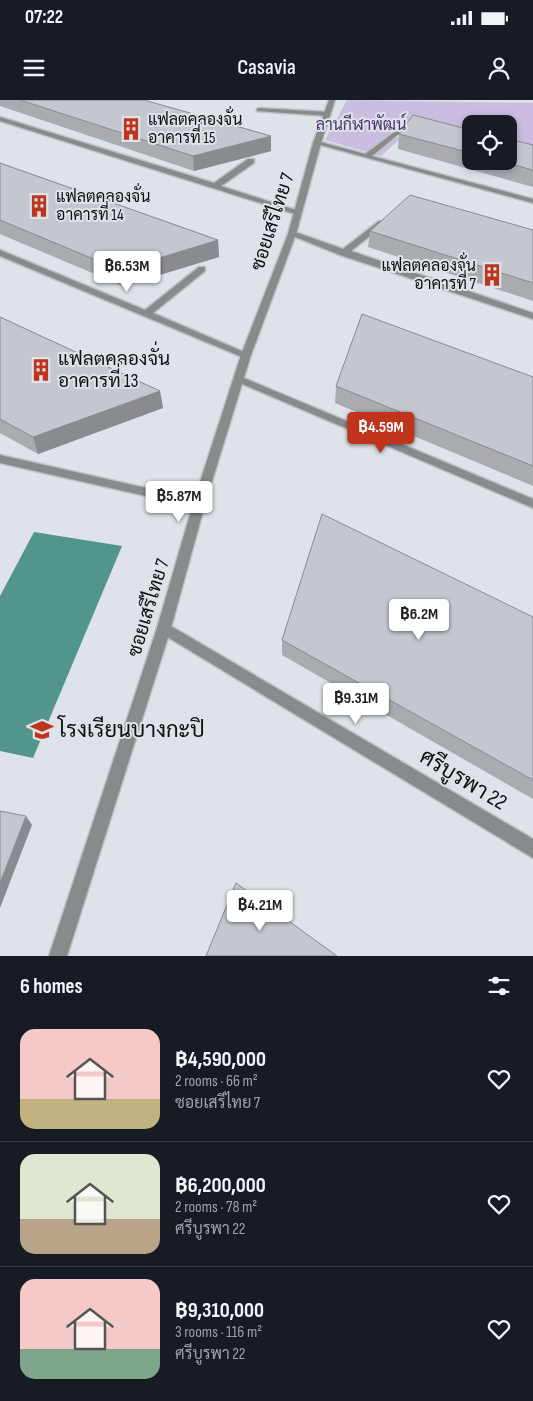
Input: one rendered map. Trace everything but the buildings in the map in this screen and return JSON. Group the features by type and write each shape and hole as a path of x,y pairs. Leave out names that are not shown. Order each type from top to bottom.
{"street":[{"name":"ซอยเสรีไทย 7","path":"58,956 164,628 199,504 238,379 292,234 317,143 332,100"},
{"path":"258,110 328,114"},
{"path":"0,119 298,212"},
{"path":"368,155 398,132"},
{"path":"317,143 368,155 533,201"},
{"path":"214,187 251,162"},
{"path":"343,252 384,221"},
{"path":"292,234 533,316"},
{"path":"0,253 246,355"},
{"path":"146,314 202,269"},
{"path":"238,379 533,504"},
{"path":"0,459 199,504"},
{"name":"ศรีบูรพา 22","path":"164,628 533,849"}],"green space":[{"name":"ลานกีฬาพัฒน์","path":"347,100 533,103 533,155 517,151 517,115 462,115 462,137 397,120 385,128 400,139 381,156 325,140"}],"shaded area":[{"path":"34,532 122,546 33,758 0,751 0,596"}],"place":[{"name":"แฟลตคลองจั่น อาคารที่ 15","path":"131,129"},
{"name":"แฟลตคลองจั่น อาคารที่ 14","path":"39,206"},
{"name":"แฟลตคลองจั่น อาคารที่ 7","path":"492,275"},
{"name":"แฟลตคลองจั่น อาคารที่ 13","path":"41,370"},
{"name":"โรงเรียนบางกะปิ","path":"42,730"}]}
